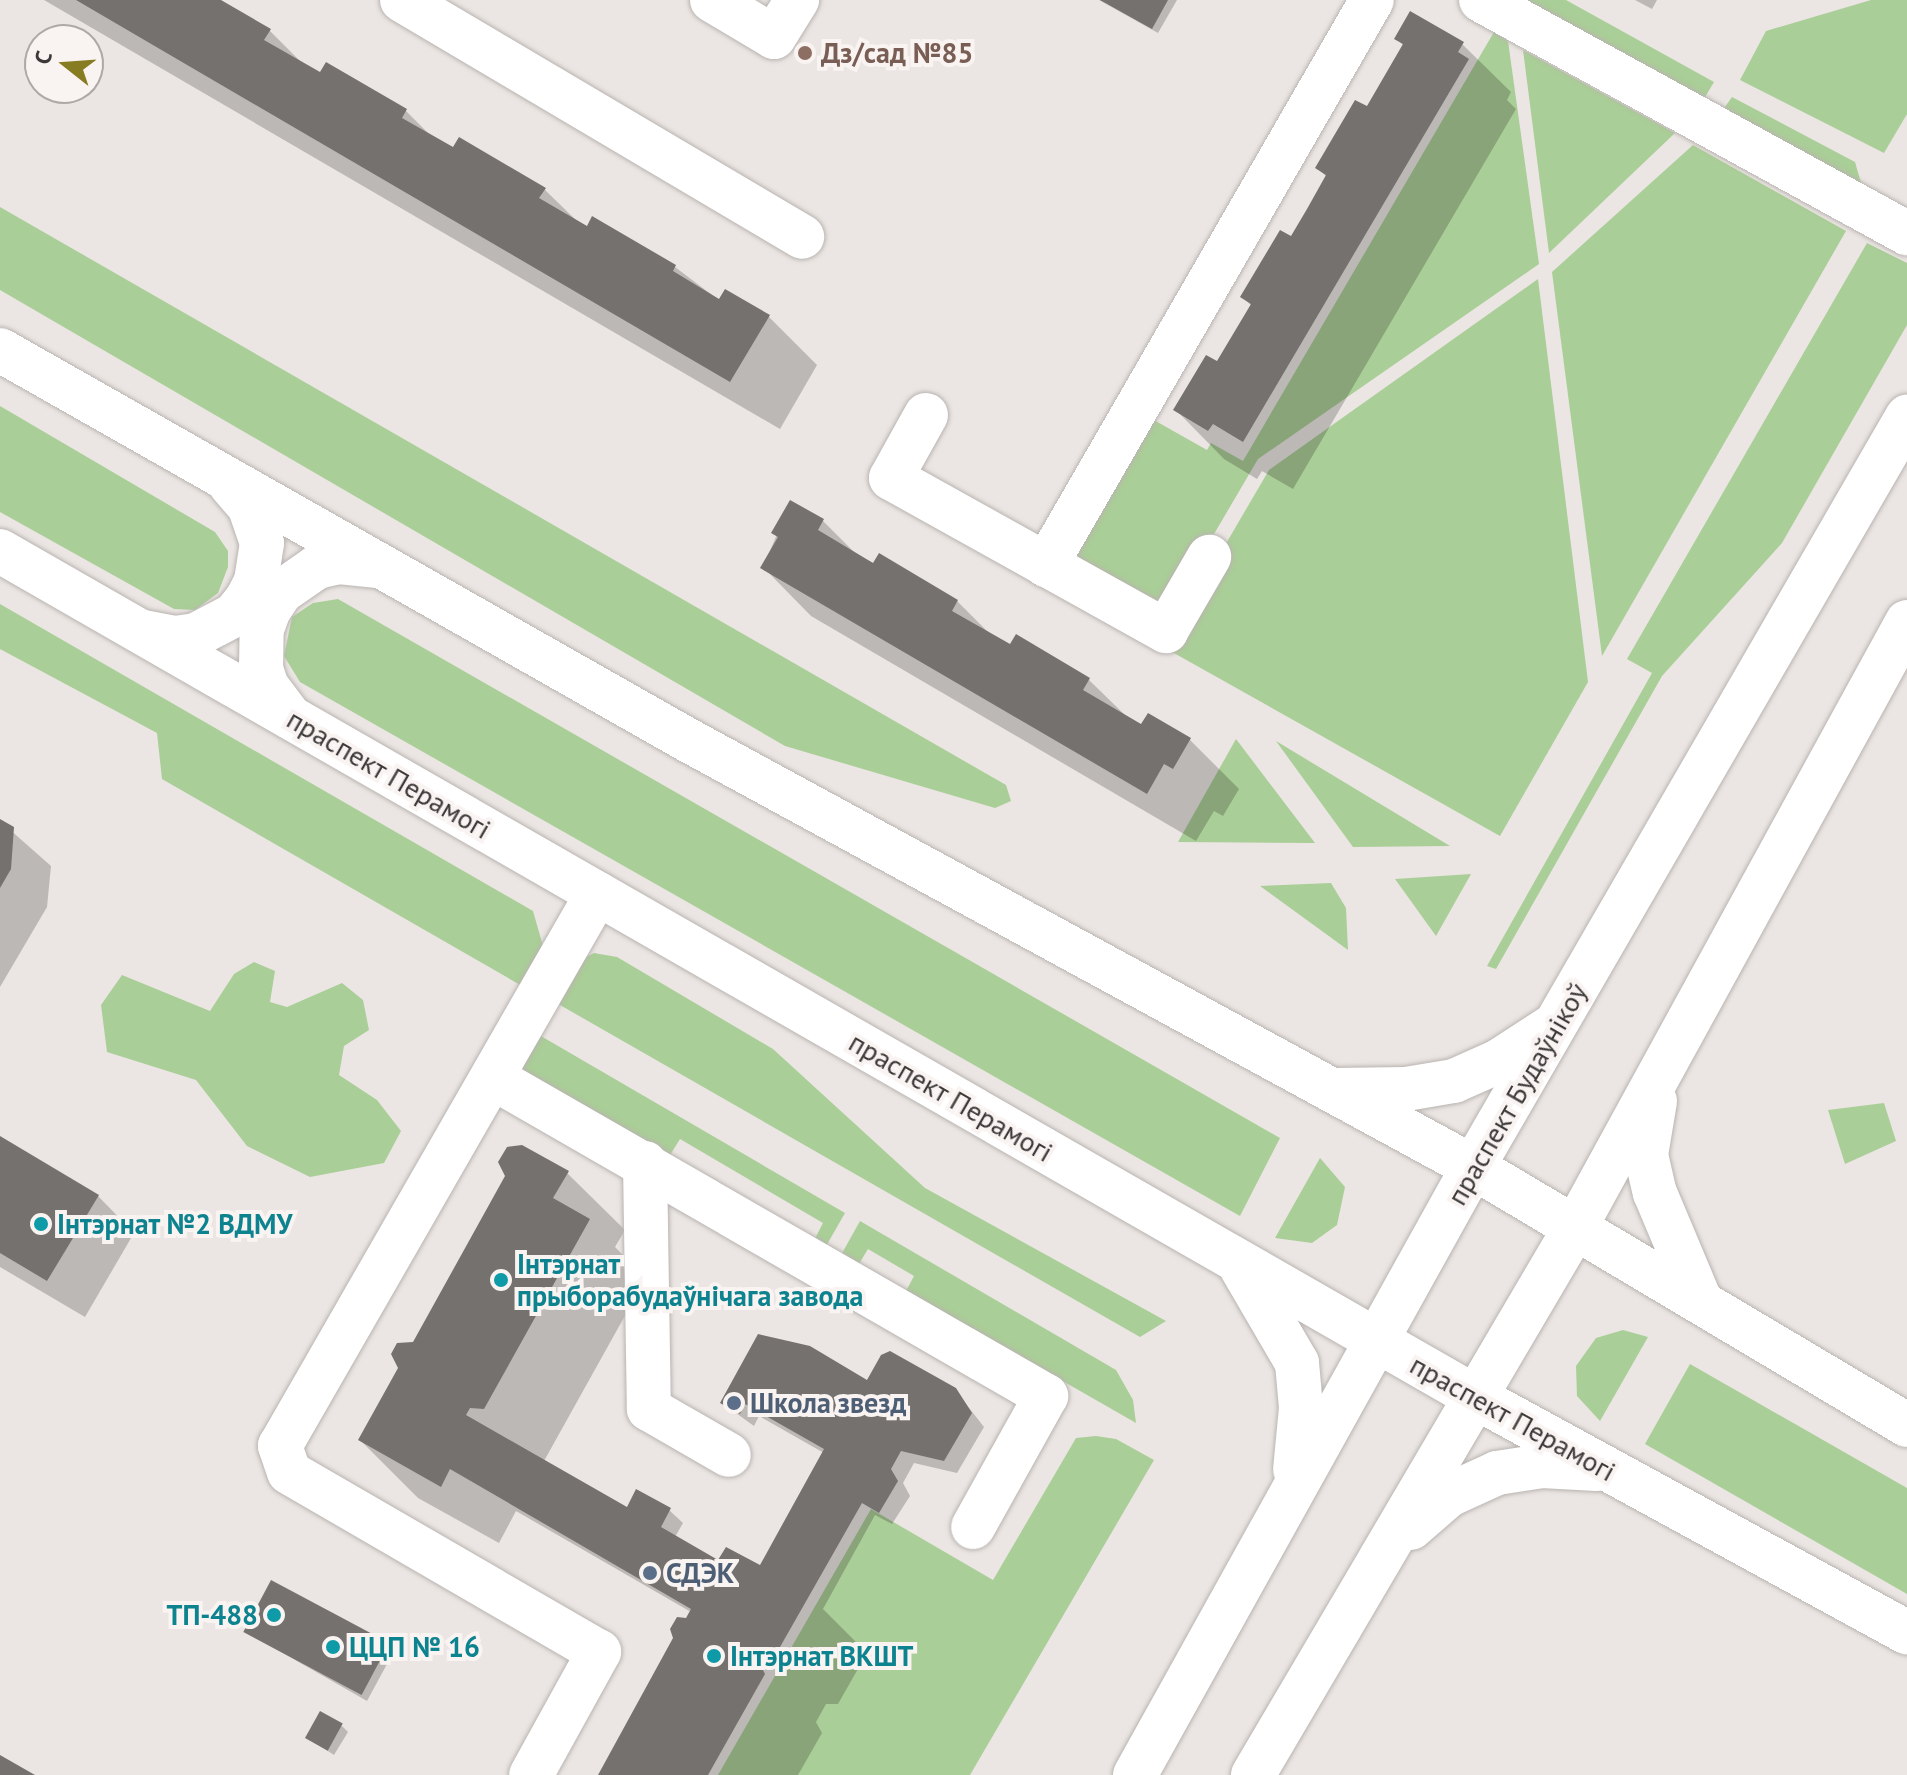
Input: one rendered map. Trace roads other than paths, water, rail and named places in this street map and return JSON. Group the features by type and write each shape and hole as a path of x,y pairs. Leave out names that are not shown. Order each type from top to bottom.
{"main road":[{"path":"712,0 774,37 797,0"},
{"path":"1046,565 1372,0"},
{"path":"1481,0 1907,233"},
{"path":"428,6 802,237"},
{"path":"0,350 382,568 1473,1167 1907,1425"},
{"path":"926,415 891,478 1166,631 1209,557"},
{"name":"праспект Будаўнікоў","path":"1135,1775 1473,1167 1907,417"},
{"path":"134,628 175,638 196,635 234,615 247,599 256,581 262,543 249,506 222,478"},
{"name":"праспект Перамогі","path":"0,551 1602,1469 1907,1632"},
{"path":"292,718 267,687 261,668 262,629 269,610 281,592 317,567 360,562 382,568"},
{"path":"1263,1769 1575,1228 1907,622"},
{"path":"531,1775 599,1652 289,1472 280,1446 495,1079 597,894"},
{"path":"1333,1090 1406,1089 1454,1081 1499,1061 1560,1021"},
{"path":"1659,1073 1646,1155 1668,1229 1700,1300"},
{"path":"495,1079 1046,1396 973,1527"},
{"path":"645,1163 649,1409 729,1455"},
{"path":"1237,1262 1297,1363 1301,1408 1294,1487"},
{"path":"1394,1542 1449,1495 1497,1473 1542,1466 1602,1469"}],"place":[{"name":"Дз/сад №85","path":"805,53"},
{"name":"Інтэрнат №2 ВДМУ","path":"41,1224"},
{"name":"Інтэрнат прыборабудаўнічага завода","path":"501,1280"},
{"name":"Школа звезд","path":"734,1403"},
{"name":"СДЭК","path":"650,1573"},
{"name":"ТП-488","path":"274,1615"},
{"name":"ЦЦП № 16","path":"333,1647"},
{"name":"Інтэрнат ВКШТ","path":"714,1656"}]}
